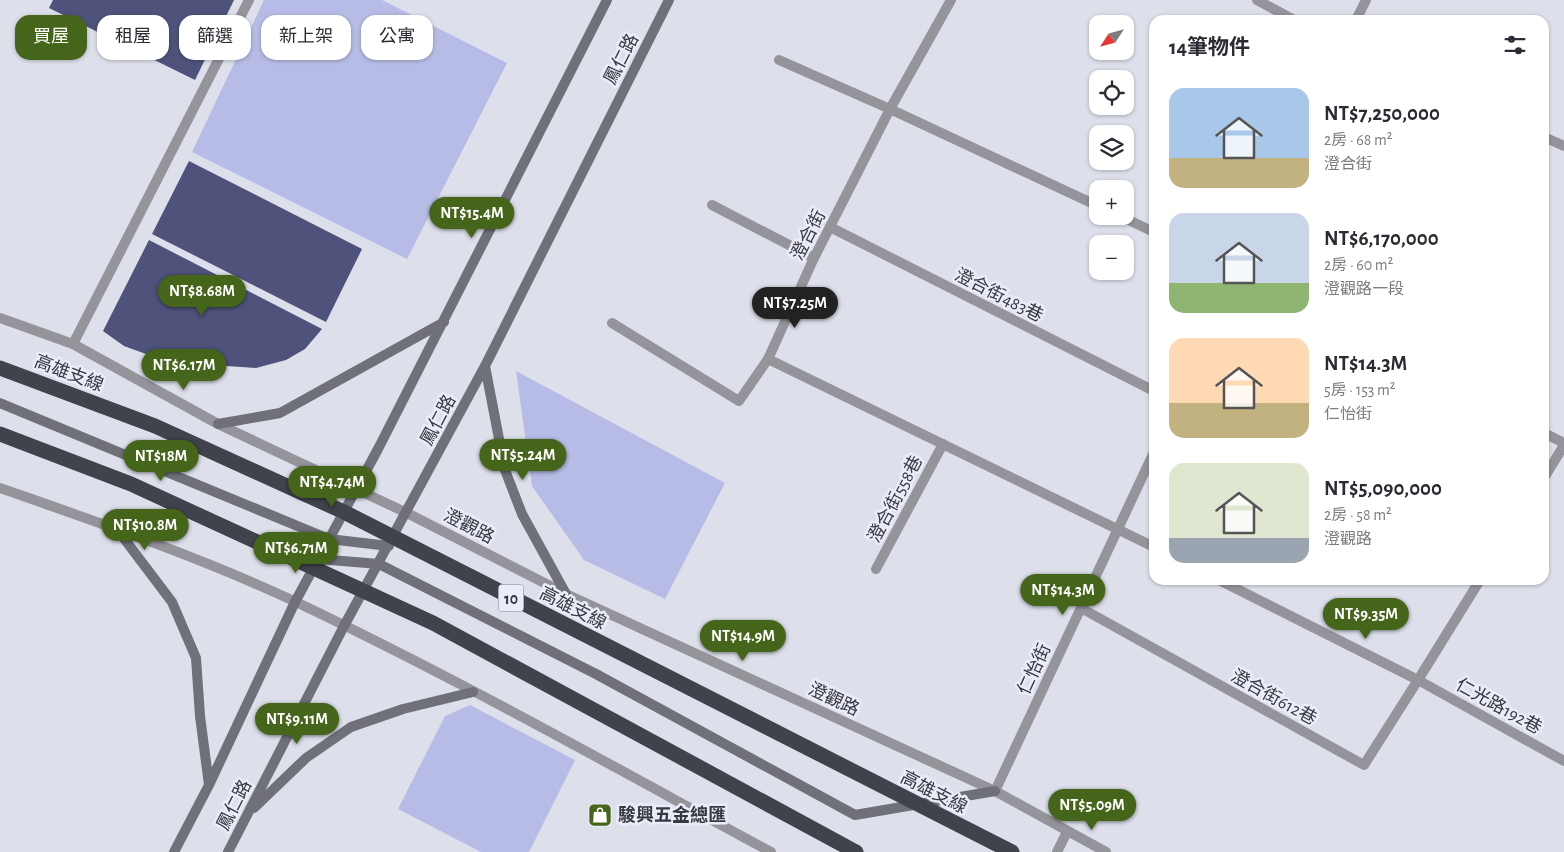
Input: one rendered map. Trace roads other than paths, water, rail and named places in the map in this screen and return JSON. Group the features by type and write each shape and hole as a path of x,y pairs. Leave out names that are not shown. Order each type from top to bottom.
{"highway":[{"name":"高雄支線","path":"0,368 155,426 344,512 1012,852"},
{"path":"0,434 131,484 434,623 856,852"}],"main road":[{"name":"鳳仁路","path":"174,852 209,785 295,602 357,489 444,322 607,0"},
{"name":"鳳仁路","path":"228,852 344,626 486,366 669,0"},
{"path":"218,424 280,413 324,390 374,359 444,322"},
{"path":"486,366 505,470 522,514 566,594"},
{"path":"0,403 330,539 389,546"},
{"path":"116,528 172,602 196,658 200,716 209,785"},
{"path":"318,559 379,564 596,674 855,815 995,791"},
{"path":"247,814 306,758 351,728 403,710 473,692"}],"street":[{"path":"73,344 249,0"},
{"name":"澄合街","path":"612,323 739,401 768,359 814,258 890,109 951,0"},
{"path":"1257,0 1285,15"},
{"path":"1358,15 1366,0"},
{"path":"779,60 890,109 1089,202"},
{"path":"1549,139 1564,146"},
{"path":"712,206 814,258"},
{"path":"1134,223 1149,230"},
{"name":"澄合街483巷","path":"830,227 1149,388"},
{"name":"澄觀路","path":"0,318 73,344 218,424 407,513 566,594 995,791 1106,852"},
{"path":"768,359 1149,545"},
{"path":"1549,436 1564,444 1549,470"},
{"name":"澄合街558巷","path":"876,569 943,444"},
{"name":"仁怡街","path":"995,791 1149,463"},
{"path":"0,489 147,539 295,602 473,692 771,852"},
{"path":"1229,585 1418,680 1477,585"},
{"name":"澄合街612巷","path":"1081,608 1364,765 1418,680"},
{"name":"仁光路192巷","path":"1418,680 1564,761"},
{"path":"1057,852 1067,832"}],"place":[{"name":"駿興五金總匯","path":"600,815"}]}
